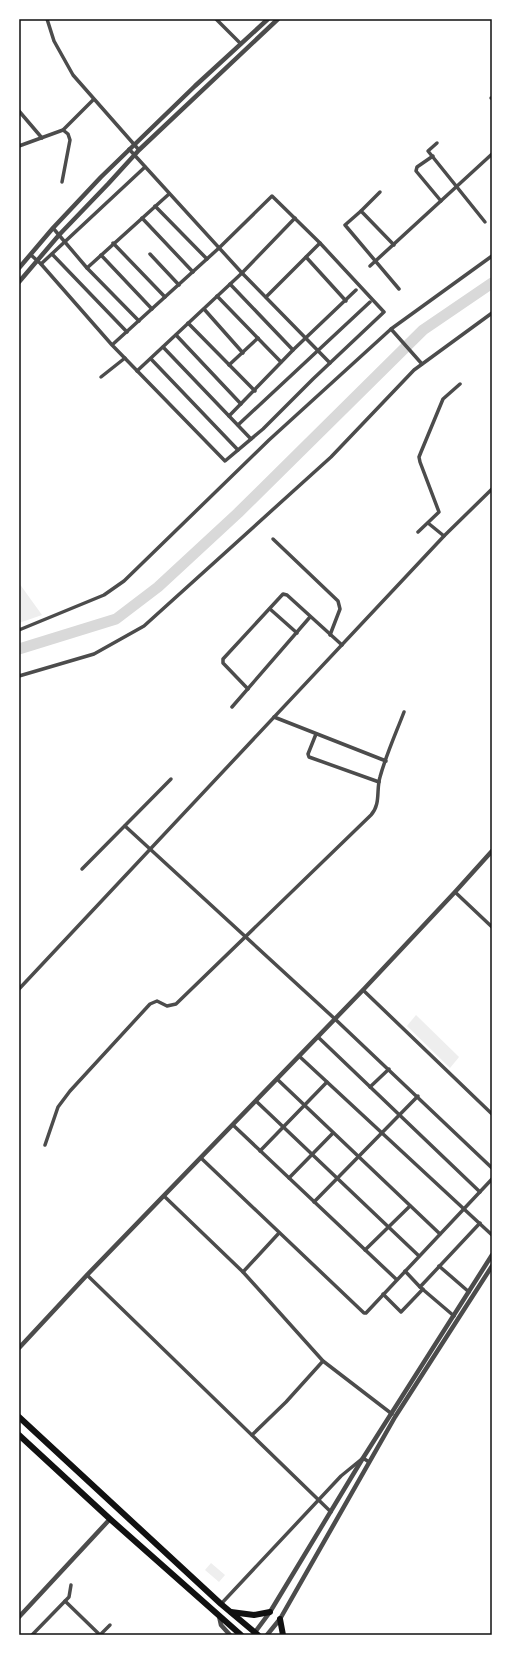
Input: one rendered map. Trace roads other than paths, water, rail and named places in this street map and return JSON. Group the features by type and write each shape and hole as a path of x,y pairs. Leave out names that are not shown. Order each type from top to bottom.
{"main road":[{"path":"19,1417 255,1634"},
{"path":"19,1435 110,1519 241,1635"},
{"path":"230,1612 254,1615 270,1612"},
{"path":"280,1619 283,1635"}],"street":[{"path":"47,19 54,41 73,75 131,147 135,155 242,273 330,363"},
{"path":"216,19 241,44"},
{"path":"19,268 53,228 131,147 268,19"},
{"path":"19,282 39,262 58,235 139,150 278,19"},
{"path":"19,146 63,130 94,100"},
{"path":"19,111 42,138"},
{"path":"62,182 70,140 68,134 63,130"},
{"path":"438,143 428,151 485,222"},
{"path":"131,147 139,150"},
{"path":"370,266 492,154"},
{"path":"433,156 417,167 416,170 441,201"},
{"path":"39,262 52,254 146,167"},
{"path":"380,192 345,225 399,289"},
{"path":"87,268 169,194"},
{"path":"31,255 39,262 112,345 223,460 227,460 251,439 384,312 320,243 272,196 207,260 112,345"},
{"path":"155,206 207,260"},
{"path":"361,210 394,244"},
{"path":"142,218 193,272"},
{"path":"137,371 242,273 295,218"},
{"path":"53,228 64,243 87,268 139,321"},
{"path":"114,243 165,297"},
{"path":"266,297 320,243"},
{"path":"52,254 127,332"},
{"path":"150,254 179,284"},
{"path":"101,255 152,309"},
{"path":"19,630 104,595 124,581 269,440 391,329 492,256"},
{"path":"306,257 346,301"},
{"path":"230,284 294,350"},
{"path":"229,416 255,391 281,362 356,290"},
{"path":"217,296 281,362"},
{"path":"238,425 370,302"},
{"path":"204,309 243,353"},
{"path":"19,676 94,654 144,626 331,457 414,370 492,313"},
{"path":"188,323 255,391"},
{"path":"391,329 422,364"},
{"path":"176,335 241,404"},
{"path":"229,366 258,338"},
{"path":"163,347 251,439"},
{"path":"101,377 125,358"},
{"path":"151,358 238,450"},
{"path":"418,532 438,515 439,509 419,457 443,399 460,384"},
{"path":"19,989 444,536 492,489"},
{"path":"428,523 444,536"},
{"path":"273,539 338,601 340,609 330,635"},
{"path":"248,689 223,663 223,659 281,596 287,595 310,618 342,645"},
{"path":"270,609 296,633"},
{"path":"232,707 310,618"},
{"path":"45,1144 58,1107 70,1091 150,1004 157,1001 168,1006 176,1004 246,938 376,810 379,782 404,712"},
{"path":"274,717 386,761"},
{"path":"316,734 308,754 309,757 379,782"},
{"path":"82,870 171,779"},
{"path":"125,826 418,1096 492,1168"},
{"path":"19,1348 87,1275 318,1037 492,851"},
{"path":"455,892 492,927"},
{"path":"362,990 492,1114"},
{"path":"318,1037 480,1192"},
{"path":"299,1056 492,1235"},
{"path":"370,1087 389,1069"},
{"path":"277,1079 440,1234"},
{"path":"260,1151 327,1082"},
{"path":"314,1202 398,1114 418,1096"},
{"path":"256,1101 419,1256"},
{"path":"233,1125 396,1279"},
{"path":"288,1178 333,1133"},
{"path":"201,1158 362,1312 366,1313 396,1279 492,1179"},
{"path":"164,1196 243,1272 323,1361 394,1416"},
{"path":"365,1250 410,1206"},
{"path":"383,1294 401,1312 439,1266 480,1224"},
{"path":"243,1272 279,1233"},
{"path":"267,1635 280,1619 394,1416 468,1292 492,1255"},
{"path":"439,1266 473,1296"},
{"path":"255,1634 270,1612 363,1458 394,1416 492,1266"},
{"path":"405,1271 421,1288 458,1319"},
{"path":"87,1275 331,1512"},
{"path":"252,1435 286,1402 323,1361"},
{"path":"363,1458 369,1462"},
{"path":"221,1604 341,1476 363,1458"},
{"path":"19,1617 110,1519"},
{"path":"32,1635 65,1601 68,1597 70,1586"},
{"path":"65,1601 100,1635 110,1625"},
{"path":"219,1616 221,1625 230,1635"}],"waterway":[{"path":"19,649 116,619 158,587 238,513 423,330 492,283"}]}
